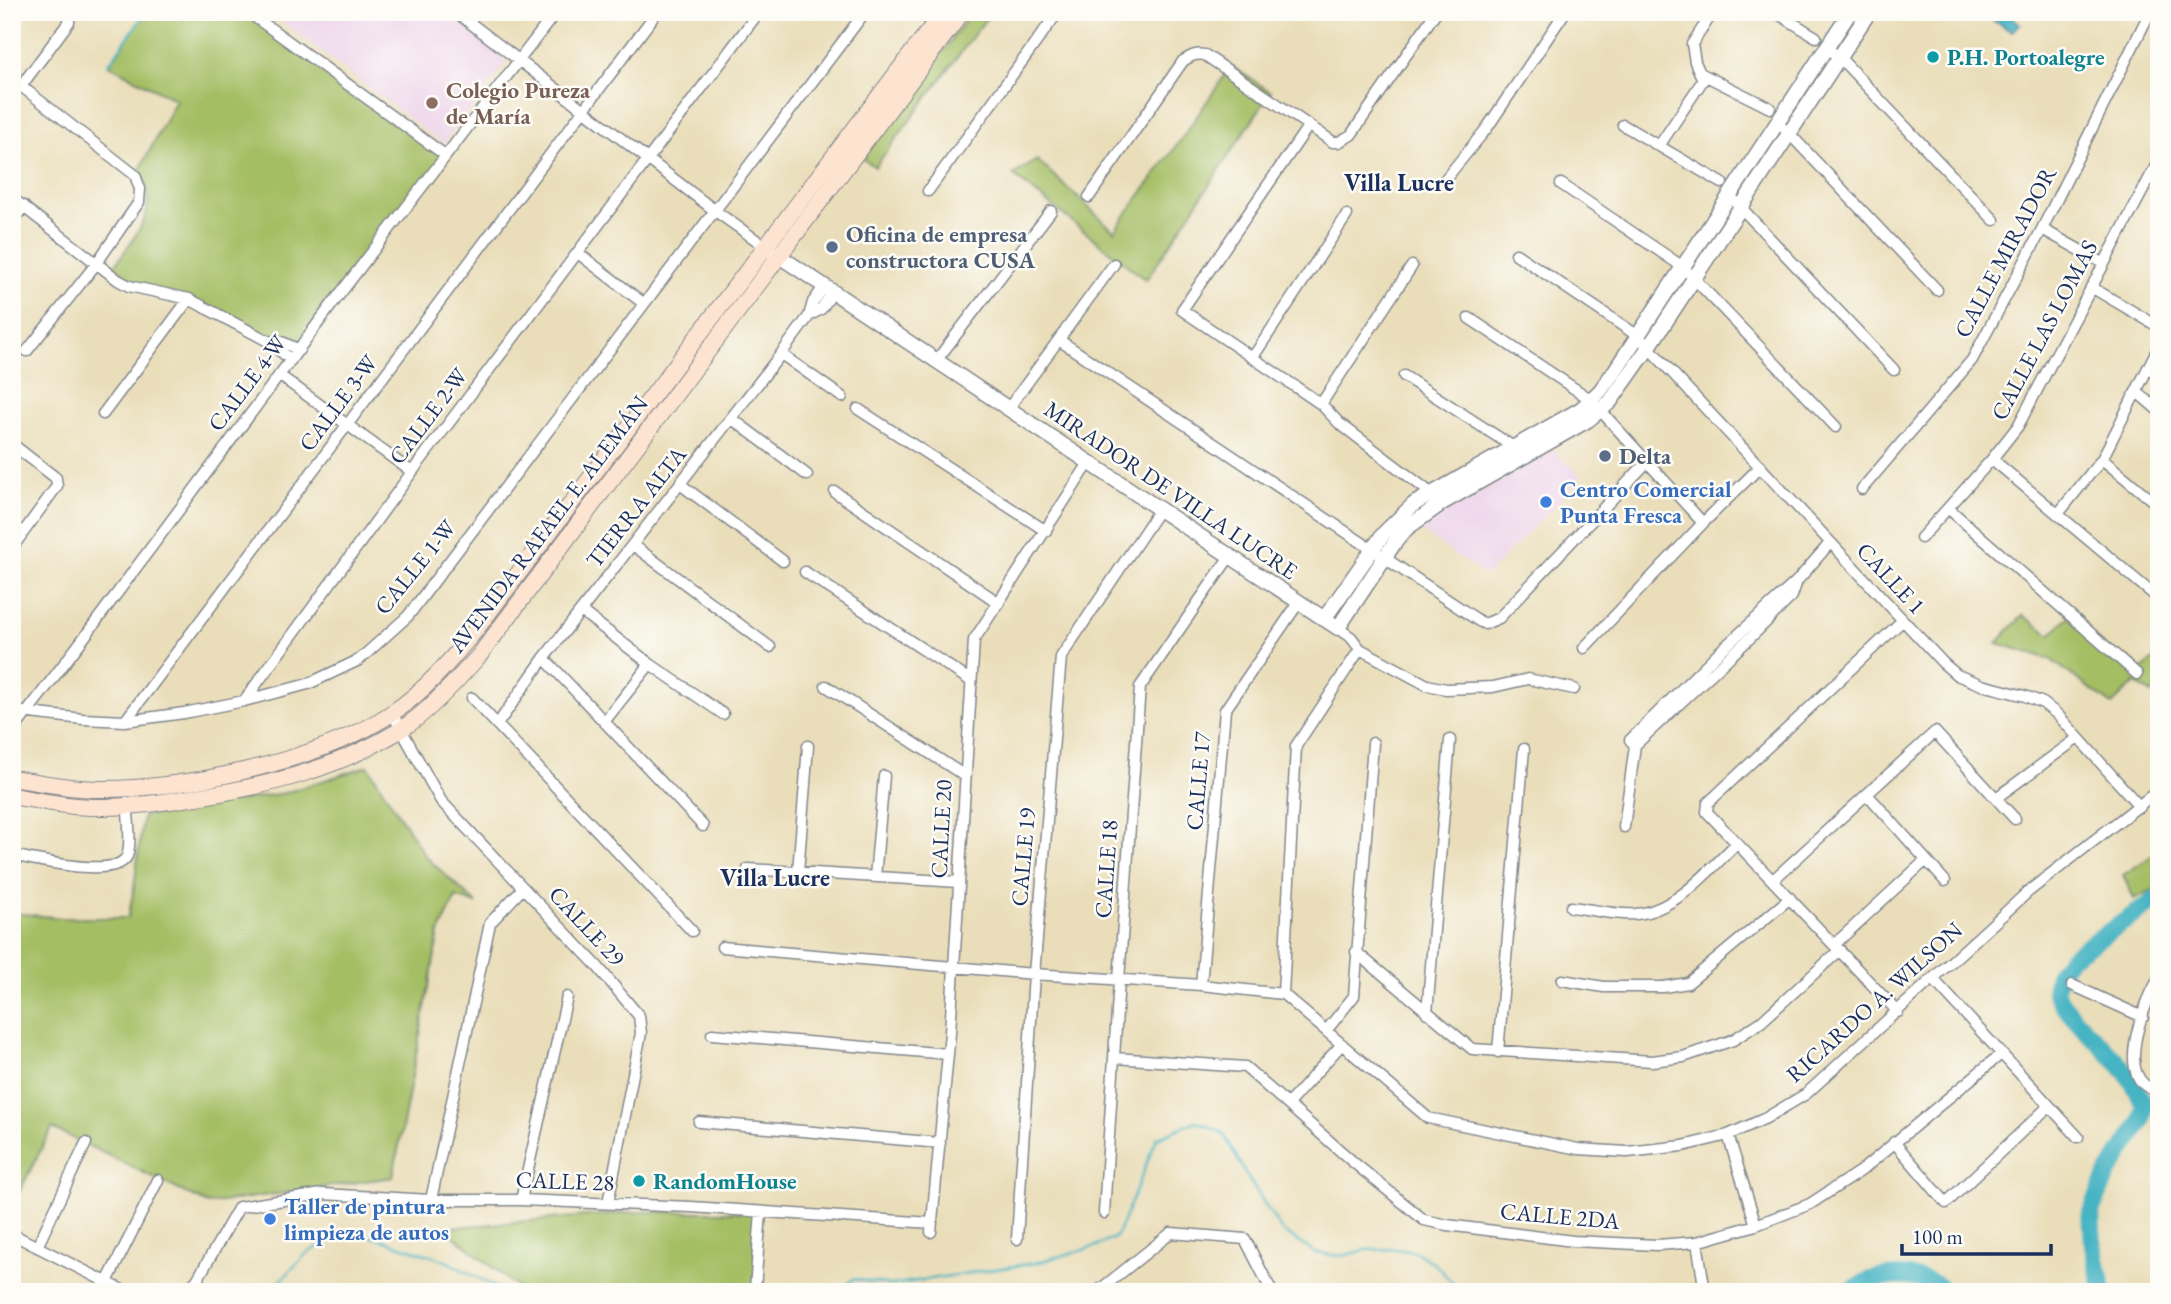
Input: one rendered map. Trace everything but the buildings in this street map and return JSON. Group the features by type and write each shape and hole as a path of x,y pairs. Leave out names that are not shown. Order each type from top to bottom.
{"main road":[{"name":"AVENIDA RAFAEL E. ALEMÁN","path":"12,796 74,806 127,806 225,793 304,775 350,758 400,730 437,699 479,656 943,12"},
{"name":"AVENIDA RAFAEL E. ALEMÁN","path":"12,778 70,787 126,789 172,784 297,756 342,739 392,713 426,685 474,632 962,12"}],"street":[{"path":"27,351 96,264 139,202 140,189 135,175 17,82 69,22 70,12"},
{"path":"248,12 445,155"},
{"path":"456,12 714,210 773,251"},
{"name":"CALLE 4-W","path":"12,732 445,155 556,12"},
{"name":"CALLE 3-W","path":"125,721 657,12"},
{"name":"CALLE 2-W","path":"244,701 412,472 758,12"},
{"name":"CALLE 1-W","path":"12,711 125,721 184,713 308,684 359,660 408,616 865,12"},
{"path":"928,191 1058,12"},
{"path":"1089,197 1183,61 1198,54 1205,55 1333,142 1345,140 1436,12"},
{"path":"1443,182 1487,128 1565,12"},
{"path":"1659,146 1703,80 1695,62 1692,44 1713,12"},
{"path":"1775,12 1816,37"},
{"path":"1689,272 1726,190 1778,122 1850,12"},
{"name":"CALLE MIRADOR","path":"1861,489 1972,360 2042,229 2150,12"},
{"path":"1437,498 1526,456 1601,411 1625,382 1644,342 1689,272 1741,207 1866,14"},
{"path":"1828,49 1840,58 1994,220"},
{"path":"1700,73 1770,108"},
{"path":"1778,122 1937,290"},
{"path":"1308,125 1182,310 1321,404 1339,423 1437,498"},
{"path":"1623,125 1726,190 1894,370"},
{"name":"CALLE LAS LOMAS","path":"1921,538 2018,426 2159,160"},
{"path":"1561,184 1689,272 1836,426"},
{"path":"12,198 96,264 129,286 189,299 268,341 291,360"},
{"path":"12,222 24,206"},
{"path":"936,361 1051,212"},
{"path":"1253,357 1347,215"},
{"path":"2042,229 2104,263"},
{"name":"MIRADOR DE VILLA LUCRE","path":"773,251 1352,637 1360,649 1427,685 1446,690 1493,687 1528,679 1574,689"},
{"path":"578,253 643,303"},
{"name":"CALLE 1","path":"1516,254 1644,342 1902,621 1957,676 2042,703 2058,715 2140,807"},
{"path":"1008,409 1114,264"},
{"path":"1321,404 1412,266"},
{"path":"2091,287 2159,327"},
{"name":"TIERRA ALTA","path":"496,725 544,658 781,354 809,316 813,302 829,289"},
{"path":"103,414 189,299"},
{"path":"1469,318 1590,399 1703,523"},
{"path":"1059,340 1485,624 1499,618 1648,461"},
{"path":"268,341 282,342 299,350"},
{"path":"1324,619 1403,523 1513,447 1581,408 1644,342"},
{"path":"2058,514 2102,459 2159,346"},
{"path":"781,354 842,397"},
{"path":"279,375 412,472"},
{"path":"1404,376 1526,456"},
{"path":"2137,392 2159,411"},
{"path":"858,409 1045,531"},
{"path":"731,418 807,475"},
{"path":"12,444 58,482 12,548"},
{"path":"1992,458 2159,599"},
{"path":"2102,459 2159,506"},
{"name":"CALLE 20","path":"932,1228 948,1054 974,640 1089,463"},
{"path":"1584,648 1761,466"},
{"path":"680,484 783,561"},
{"path":"835,492 999,603"},
{"path":"1948,508 2137,674"},
{"name":"CALLE 19","path":"1017,1239 1034,974 1061,657 1159,510"},
{"path":"1624,827 1635,745 1690,695 1719,658 1765,616 1830,543"},
{"path":"632,545 770,647"},
{"path":"1338,628 1379,553"},
{"name":"CALLE 18","path":"1104,1213 1140,688 1230,556"},
{"path":"805,572 971,681"},
{"name":"CALLE 17","path":"1201,985 1225,710 1299,602"},
{"path":"581,611 650,664 723,714"},
{"path":"1898,1012 1707,812 1708,803 1902,621"},
{"path":"722,947 954,968 1201,985 1283,994 1296,746 1360,649"},
{"path":"544,658 703,826"},
{"path":"604,722 650,664"},
{"path":"826,685 965,776"},
{"path":"472,698 692,931"},
{"name":"CALLE 29","path":"392,713 441,801 598,967 639,1016 642,1033 608,1203"},
{"path":"1773,880 1935,732 2015,819"},
{"path":"1996,799 2078,738"},
{"path":"1427,1013 1450,740"},
{"path":"1326,1031 1354,996 1373,743"},
{"path":"798,872 808,746"},
{"path":"1499,1052 1524,749"},
{"path":"875,877 884,776"},
{"path":"12,855 101,869 116,866 126,859 129,848 126,789"},
{"name":"RICARDO A. WILSON","path":"1283,994 1429,1118 1578,1149 1627,1152 1683,1146 1727,1135 1766,1118 1806,1094 2029,891 2159,790"},
{"path":"1867,794 1945,881"},
{"path":"1571,907 1636,914 1660,909 1679,897 1737,843"},
{"path":"1356,952 1472,1049 1652,1061 1683,1057 1733,1040 1761,1022 1926,860"},
{"path":"748,869 959,882"},
{"path":"431,1200 490,923 523,888"},
{"path":"1562,980 1604,987 1663,987 1688,983 1790,898"},
{"path":"2159,978 2152,990 2134,1048 2135,1073 2144,1086 2159,1091"},
{"path":"1933,979 2078,1137"},
{"path":"2072,985 2143,1017"},
{"path":"521,1200 567,997"},
{"path":"712,1034 948,1054"},
{"path":"1288,1104 1342,1044"},
{"name":"CALLE 2DA","path":"1115,1058 1245,1066 1353,1162 1424,1220 1573,1241 1657,1245 1697,1242 1756,1225 1810,1204 1862,1170 2001,1054"},
{"path":"1894,1142 1946,1203 2049,1106"},
{"path":"699,1122 940,1143"},
{"path":"1727,1135 1756,1225"},
{"path":"37,1247 86,1143"},
{"path":"107,1282 158,1181"},
{"name":"CALLE 28","path":"185,1292 197,1280 239,1207 322,1194 431,1200 608,1203 761,1212 932,1228"},
{"path":"755,1289 761,1212"},
{"path":"1097,1292 1171,1233 1245,1239 1272,1292"},
{"path":"12,1234 126,1292"},
{"path":"1697,1242 1705,1292"}],"shaded area":[{"name":"Colegio Pureza de María","path":"269,12 446,12 507,62 443,144"},
{"path":"1555,449 1582,477 1486,576 1417,528"}],"green space":[{"path":"146,12 248,12 445,155 301,347 142,287 114,267 144,221 148,198 140,169 176,100 109,65"},
{"path":"972,12 991,12 875,167 863,159"},
{"path":"1231,66 1271,92 1146,280 1013,175 1037,160 1114,231"},
{"path":"2023,615 2050,635 2069,616 2137,674 2159,655 2159,683 2152,694 2135,683 2112,705 2050,659 1997,643"},
{"path":"368,766 425,856 477,904 456,897 439,933 393,1177 208,1204 52,1128 17,1196 12,1193 12,913 63,918 128,918 143,816 285,793"},
{"path":"2159,851 2159,887 2134,899 2123,875"},
{"path":"635,1212 761,1212 755,1289 805,1292 523,1292 444,1228"}],"water":[{"path":"1991,12 2007,13 2020,24 2012,31 1993,21"}],"waterway":[{"path":"108,65 146,12"},
{"path":"2103,1292 2093,1245 2091,1212 2108,1173 2141,1122 2145,1105 2125,1071 2069,1012 2055,992 2058,975 2070,958 2159,898"},
{"path":"840,1292 853,1279 891,1285 1035,1263 1094,1247 1116,1237 1157,1138 1196,1121 1223,1133 1282,1231 1315,1253 1342,1256 1365,1250 1396,1249 1416,1252 1436,1265 1461,1292"},
{"path":"274,1292 277,1285 306,1254 336,1237 364,1234 444,1260 505,1292"},
{"path":"1848,1292 1871,1280 1902,1276 1930,1282 1945,1292"}],"place":[{"name":"P.H. Portoalegre","path":"1933,57"},
{"name":"Colegio Pureza de María","path":"432,103"},
{"name":"Oficina de empresa constructora CUSA","path":"832,247"},
{"name":"Delta","path":"1605,456"},
{"name":"Centro Comercial Punta Fresca","path":"1546,502"},
{"name":"RandomHouse","path":"639,1181"},
{"name":"Taller de pintura limpieza de autos","path":"270,1219"}],"district":[{"name":"Villa Lucre","path":"1399,183"},
{"name":"Villa Lucre","path":"775,878"}]}
